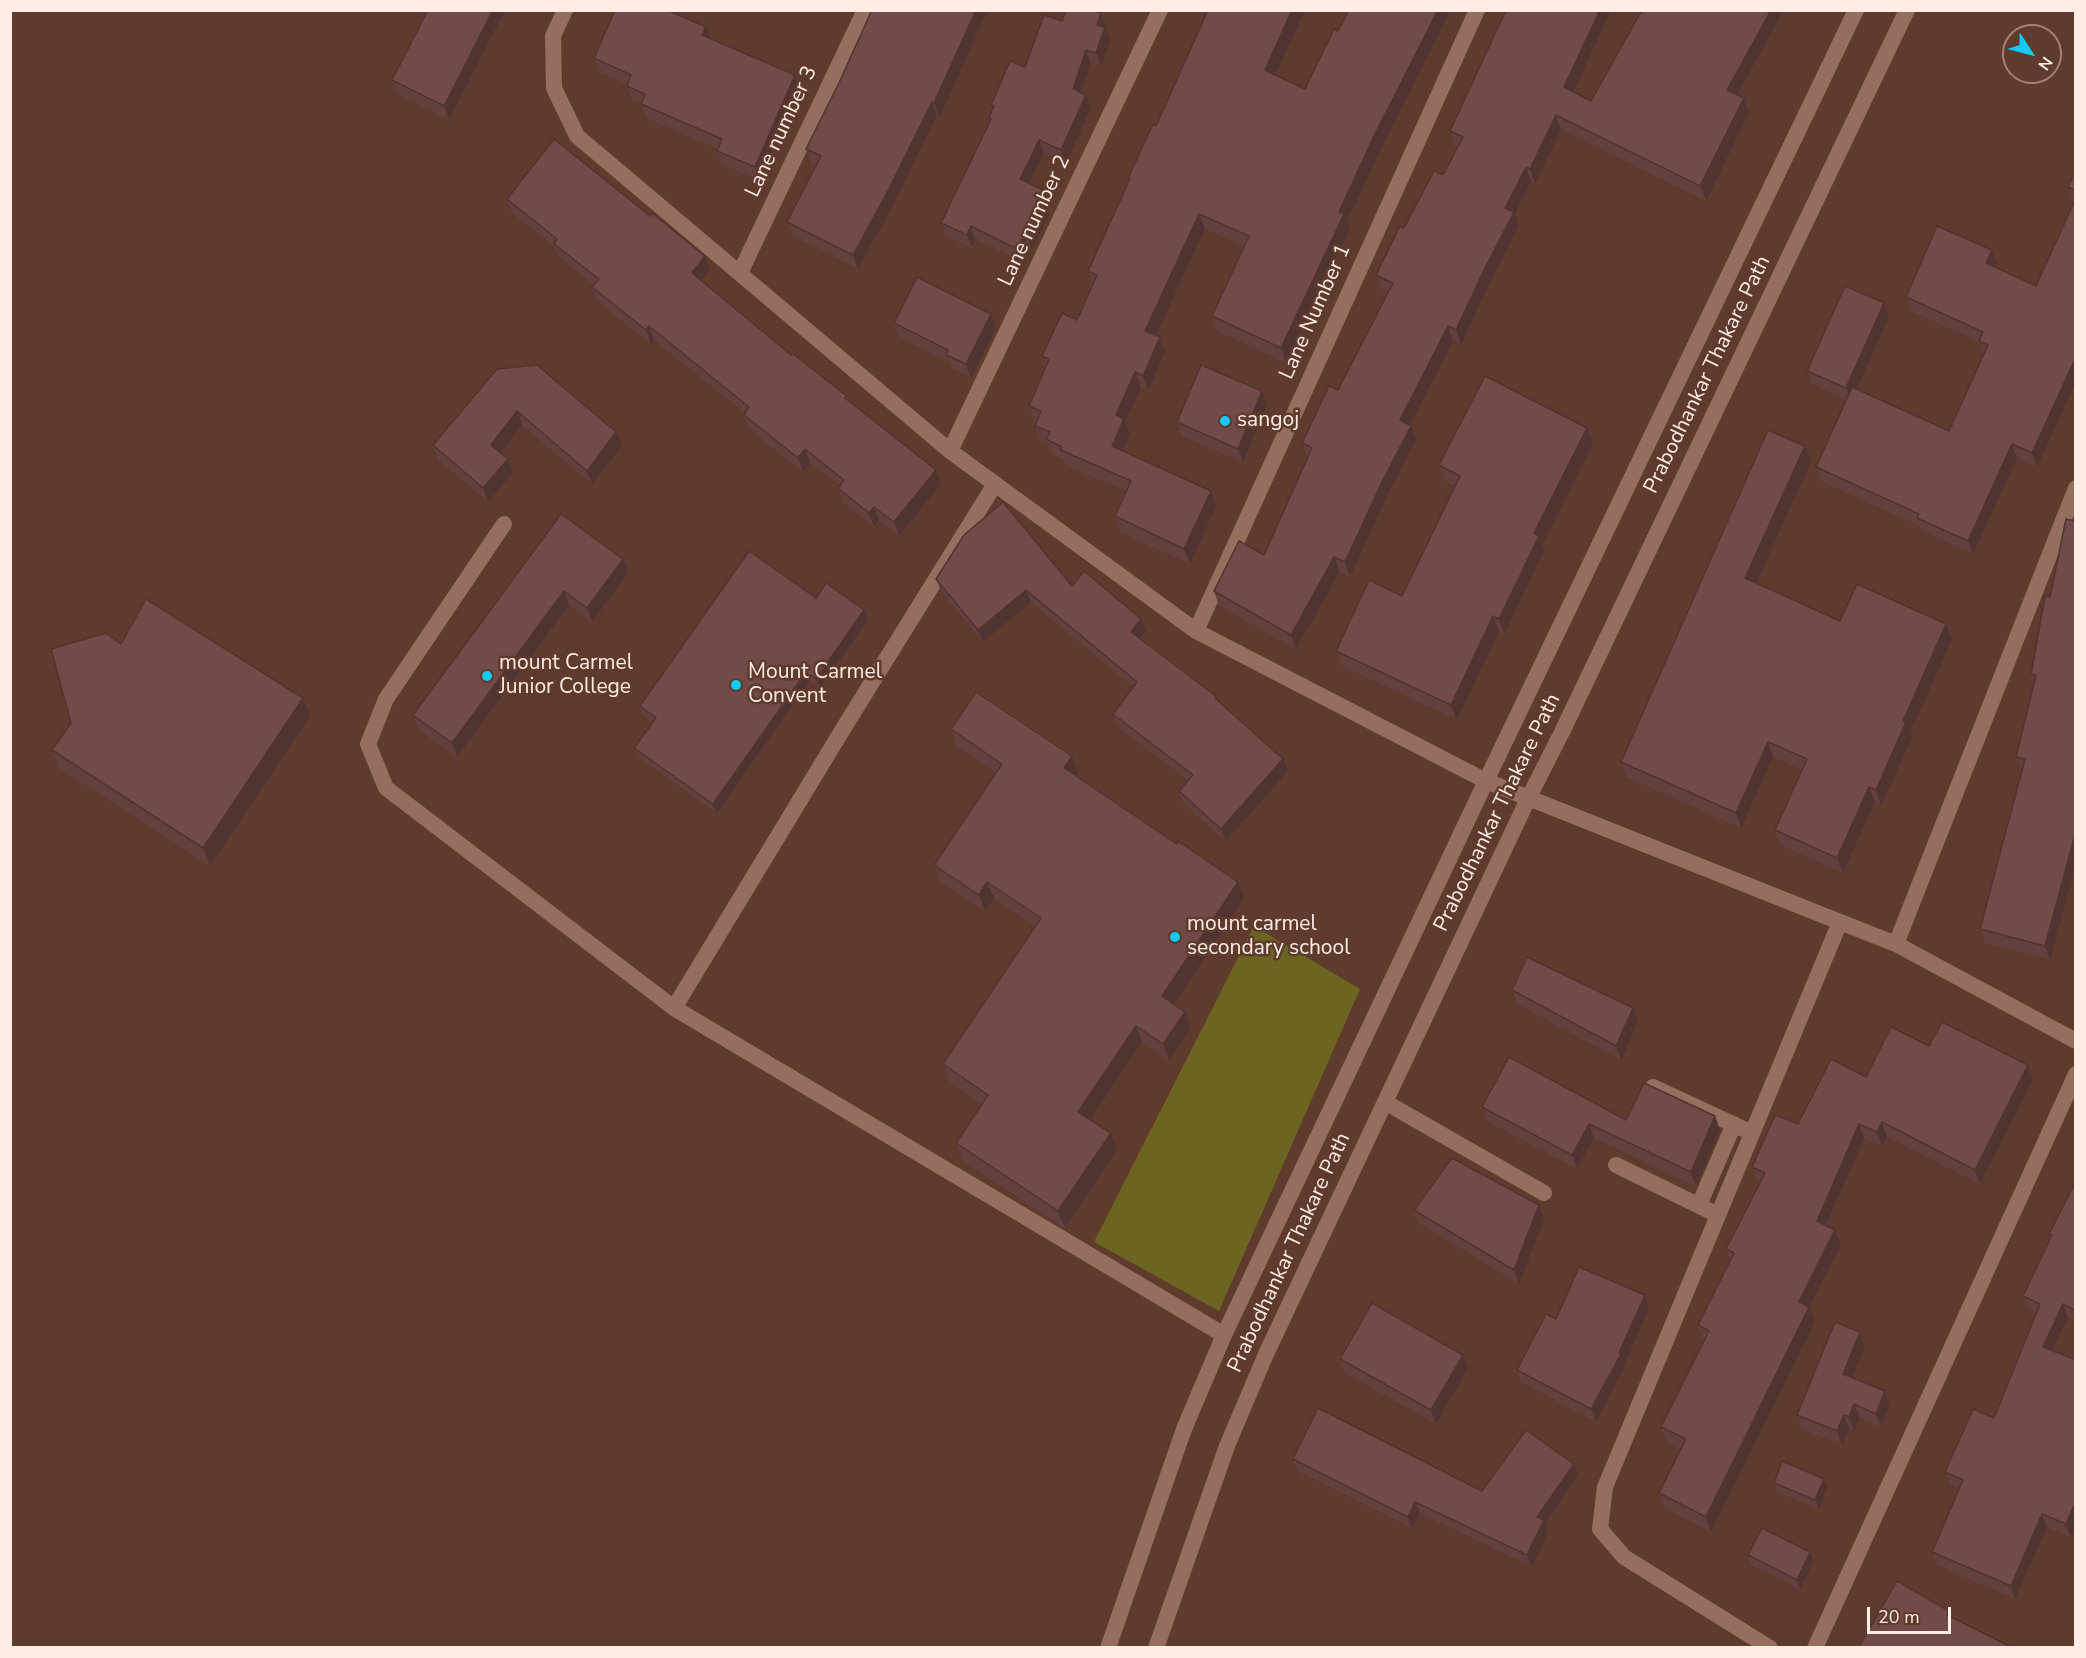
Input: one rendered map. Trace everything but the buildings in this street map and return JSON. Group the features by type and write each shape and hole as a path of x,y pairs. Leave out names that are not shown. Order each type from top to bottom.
{"street":[{"path":"565,10 553,36 554,88 577,136 951,451 1196,631 1486,781 1896,944 2076,1041"},
{"name":"Lane number 3","path":"740,273 865,10"},
{"name":"Lane number 2","path":"951,451 1160,10"},
{"name":"Lane Number 1","path":"1196,631 1477,10"},
{"name":"Prabodhankar Thakare Path","path":"1108,1647 1184,1429 1224,1335 1486,781 1856,10"},
{"name":"Prabodhankar Thakare Path","path":"1156,1647 1227,1446 1266,1354 1528,799 1567,722 1907,10"},
{"path":"674,1008 843,729 996,484"},
{"path":"1896,944 2076,488"},
{"path":"504,524 386,699 368,744 386,788 674,1008 1224,1335"},
{"path":"1770,1647 1623,1557 1600,1529 1605,1487 1839,922"},
{"path":"1815,1647 2076,1074"},
{"path":"1653,1087 1752,1133"},
{"path":"1385,1102 1544,1193"},
{"path":"1699,1205 1734,1124"},
{"path":"1616,1165 1718,1215"}],"shaded area":[{"path":"1254,926 1360,989 1219,1311 1094,1242"}],"place":[{"name":"sangoj","path":"1225,421"},
{"name":"mount Carmel Junior College","path":"487,676"},
{"name":"Mount Carmel Convent","path":"736,685"},
{"name":"mount carmel secondary school","path":"1175,937"}]}
